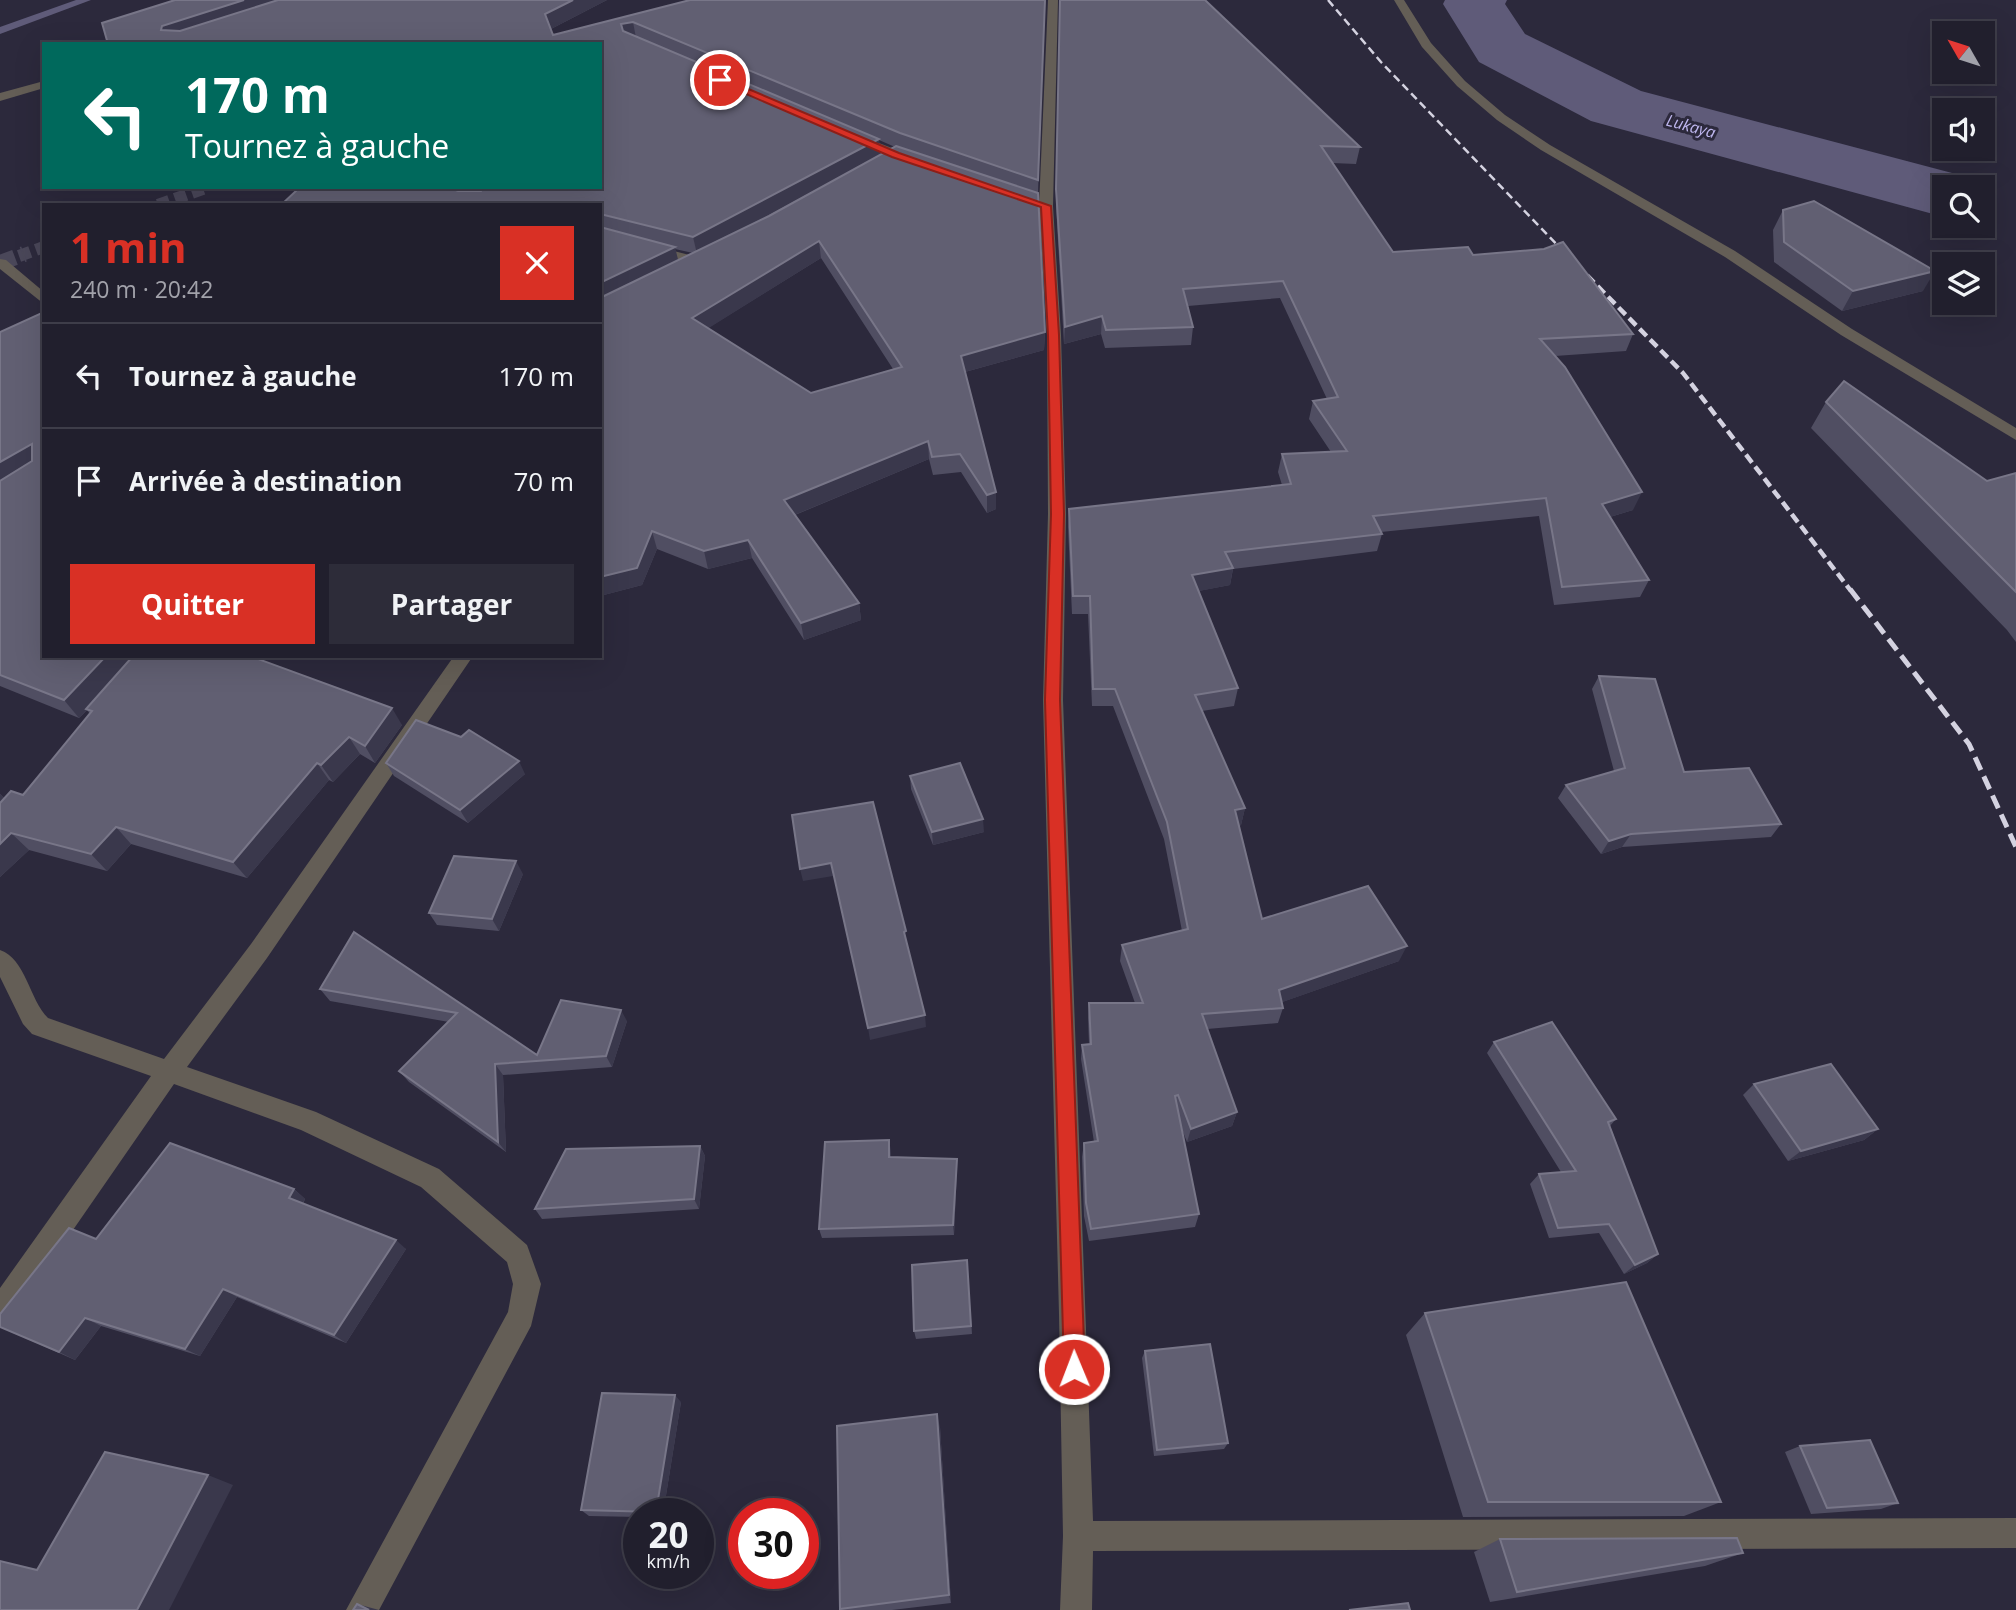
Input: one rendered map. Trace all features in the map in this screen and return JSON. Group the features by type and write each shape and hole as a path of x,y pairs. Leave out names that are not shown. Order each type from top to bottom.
{"street":[{"path":"1053,0 1050,136 1040,204 1054,335 1057,514 1053,700 1078,1536 1076,1610"},
{"path":"1399,0 1408,19 1441,63 1486,105 1536,142 1730,253 1791,296 2016,435"},
{"path":"0,97 42,85"},
{"path":"845,134 890,159 921,164"},
{"path":"602,236 705,259 675,274"},
{"path":"1,263 42,298"},
{"path":"0,1311 168,1073 259,951 463,658"},
{"path":"0,960 5,963 31,1017 40,1026 307,1120 429,1178 519,1254 527,1284 521,1316 362,1610"},
{"path":"1078,1536 2016,1533"}],"building":[{"path":"175,0 244,0 162,26 161,30 180,31 278,0 573,0 545,14 553,35 690,0 1045,0 1038,180 900,133 633,22 621,24 623,31 879,139 693,237 602,214 602,203 283,203 297,189 602,189 602,42 107,42 102,23"},
{"path":"1060,0 1205,0 1360,147 1321,146 1393,252 1468,247 1473,255 1544,249 1563,242 1633,334 1540,339 1565,367 1642,492 1602,504 1649,580 1562,587 1546,498 1373,516 1382,534 1225,552 1233,568 1192,575 1238,688 1195,695 1245,808 1235,810 1262,919 1368,886 1407,946 1279,990 1283,1008 1202,1014 1237,1112 1191,1129 1178,1095 1175,1096 1199,1214 1091,1229 1086,1203 1084,1143 1098,1141 1082,1045 1091,1044 1089,1003 1143,1003 1122,945 1188,929 1167,822 1115,689 1093,689 1090,596 1073,596 1069,509 1291,484 1282,454 1347,451 1313,401 1338,397 1283,281 1183,289 1193,327 1106,330 1102,316 1065,327 1056,189"},
{"path":"896,146 1038,193 1045,332 961,356 996,492 987,495 960,454 932,457 928,441 784,500 859,603 801,623 748,540 704,551 652,531 637,568 602,577 602,297 769,216","holes":["819,241 902,367 811,393 692,318"]},
{"path":"1814,201 1932,269 1932,272 1853,291 1784,242 1783,210"},
{"path":"602,228 675,247 602,282"},
{"path":"42,313 42,658 104,658 64,700 0,675 0,481 32,461 32,444 0,462 0,332"},
{"path":"1844,381 1987,481 2016,473 2016,592 1826,402"},
{"path":"131,658 255,658 392,708 365,746 349,737 321,765 317,763 233,862 116,827 91,854 11,833 0,844 0,803 11,791 23,795 92,711 86,709"},
{"path":"1599,676 1655,679 1684,772 1749,768 1781,824 1631,834 1609,841 1566,785 1625,768"},
{"path":"416,720 461,737 469,730 519,761 460,810 386,763"},
{"path":"960,763 983,819 932,832 910,776"},
{"path":"873,802 925,1015 868,1028 831,863 800,869 792,815"},
{"path":"454,856 516,861 492,919 429,913"},
{"path":"354,932 537,1055 561,1000 621,1010 606,1056 495,1064 498,1142 399,1071 457,1013 320,989"},
{"path":"1552,1022 1616,1119 1608,1122 1658,1254 1635,1265 1609,1224 1558,1228 1539,1174 1576,1171 1494,1042"},
{"path":"1831,1064 1878,1129 1801,1151 1754,1084"},
{"path":"889,1140 889,1157 957,1159 953,1225 819,1229 825,1142"},
{"path":"170,1143 294,1189 289,1198 396,1240 334,1335 223,1289 185,1349 85,1318 59,1352 0,1327 0,1314 69,1228 96,1239"},
{"path":"700,1146 694,1199 535,1209 566,1149"},
{"path":"967,1260 971,1326 914,1331 912,1265"},
{"path":"1626,1282 1721,1502 1488,1502 1425,1313"},
{"path":"1210,1344 1228,1443 1157,1450 1145,1351"},
{"path":"602,1393 675,1395 658,1498 623,1498 623,1511 581,1510"},
{"path":"937,1414 949,1595 840,1609 837,1426"},
{"path":"1870,1440 1898,1503 1827,1508 1800,1446"},
{"path":"105,1452 208,1475 137,1610 0,1610 0,1561 37,1570"},
{"path":"1737,1538 1743,1553 1517,1592 1500,1539"},
{"path":"1408,1603 1410,1610 1349,1610"},
{"path":"357,1604 369,1610 353,1610"}],"waterway":[{"path":"0,31 86,0"},
{"name":"Lukaya","path":"1476,0 1474,4 1502,48 1616,106 1932,191"}],"tunnel":[{"path":"164,203 202,189"},
{"path":"19,256 42,248"},
{"path":"0,263 24,254"}],"railway":[{"path":"1328,0 1381,62 1568,256"},
{"path":"1566,254 1683,373 1851,591"},
{"path":"1850,589 1969,744 2016,847"}],"route":[{"path":"720,80 896,155 1046,206 1054,335 1057,514 1053,700 1074,1369"}]}
